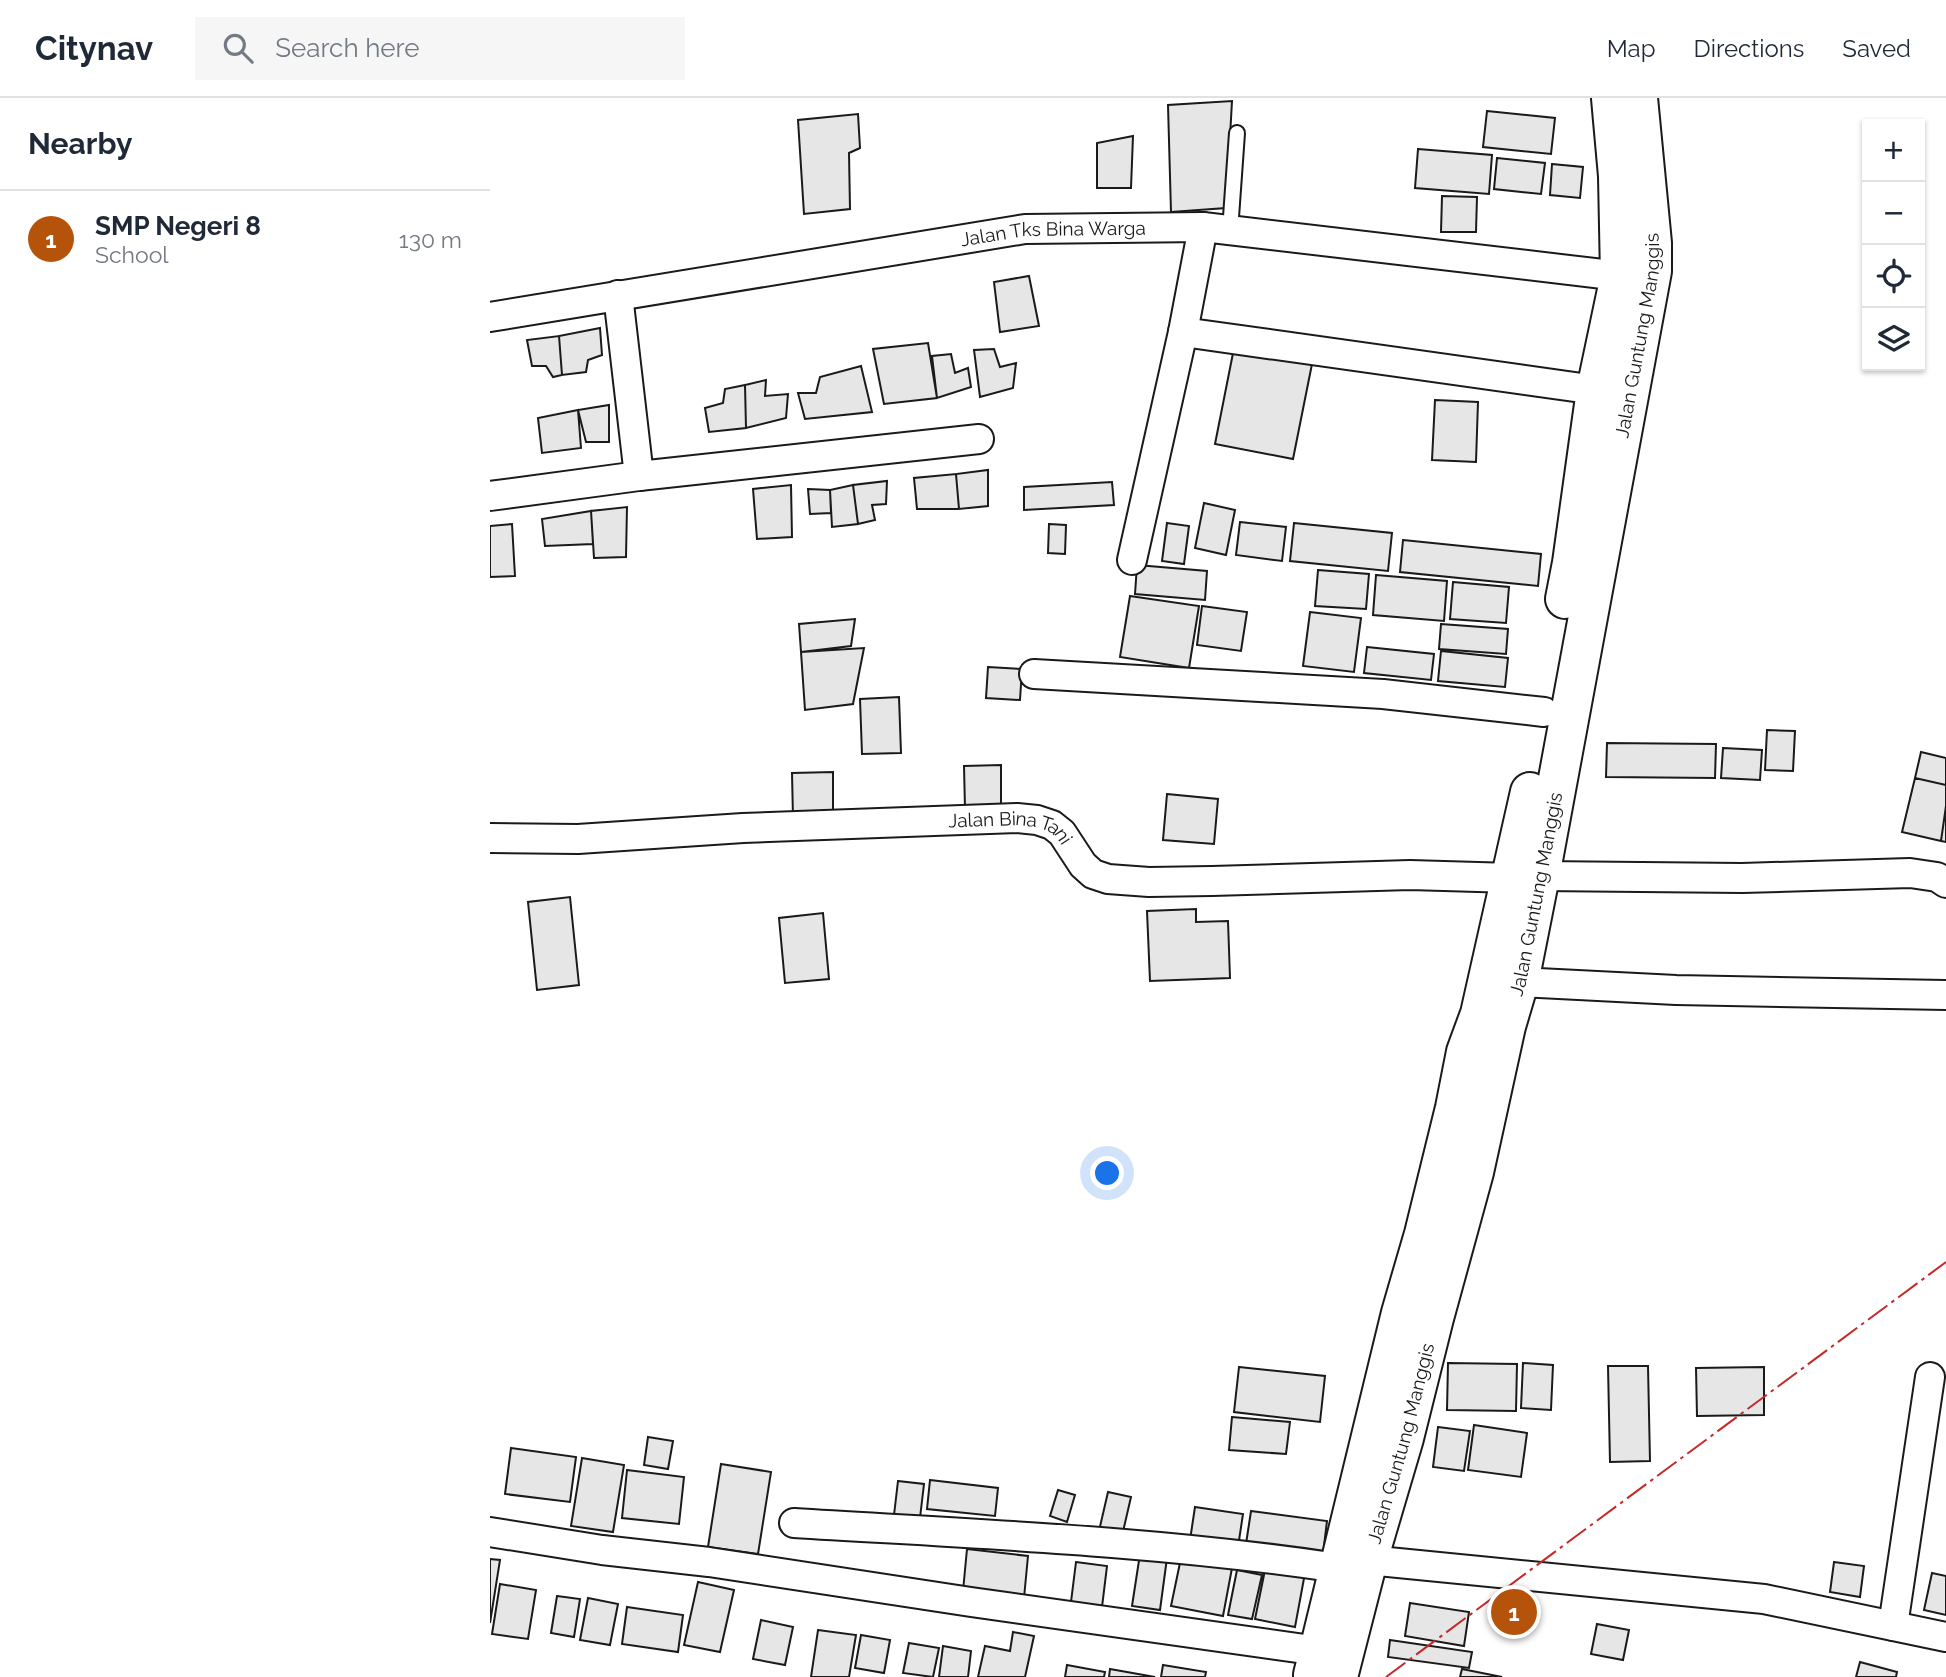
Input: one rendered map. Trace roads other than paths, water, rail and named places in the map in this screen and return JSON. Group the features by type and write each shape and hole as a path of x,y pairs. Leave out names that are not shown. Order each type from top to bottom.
{"street":[{"name":"Jalan Guntung Manggis","path":"1353,1564 1401,1449 1474,1172 1506,1026 1519,982 1526,877 1544,712 1572,563 1596,390 1620,276 1618,176 1611,98"},
{"name":"Jalan Guntung Manggis","path":"1323,1668 1353,1564 1401,1313 1424,1234 1466,1052 1526,877 1652,271 1639,98"},
{"name":"Jalan Tks Bina Warga","path":"490,317 1025,229 1217,229 1620,276"},
{"path":"1132,561 1184,332 1217,229"},
{"path":"618,295 639,476"},
{"path":"1184,332 1596,390"},
{"path":"490,496 639,476 979,439"},
{"path":"1034,674 1384,694 1544,712"},
{"name":"Jalan Bina Tani","path":"490,838 578,839 756,828 1017,818 1052,825 1062,833 1083,865 1093,874 1108,879 1149,882 1410,875 1742,878 1910,873 1937,877 1946,883"},
{"path":"1519,982 1676,990 1946,995"},
{"path":"1893,1626 1930,1377"},
{"path":"794,1523 1017,1535 1763,1600 1946,1637"},
{"path":"490,1532 971,1602 1323,1668"}],"lane":[{"path":"1217,229 1237,133"}],"place":[{"name":"SMP Negeri 8","path":"1514,1612"}]}
